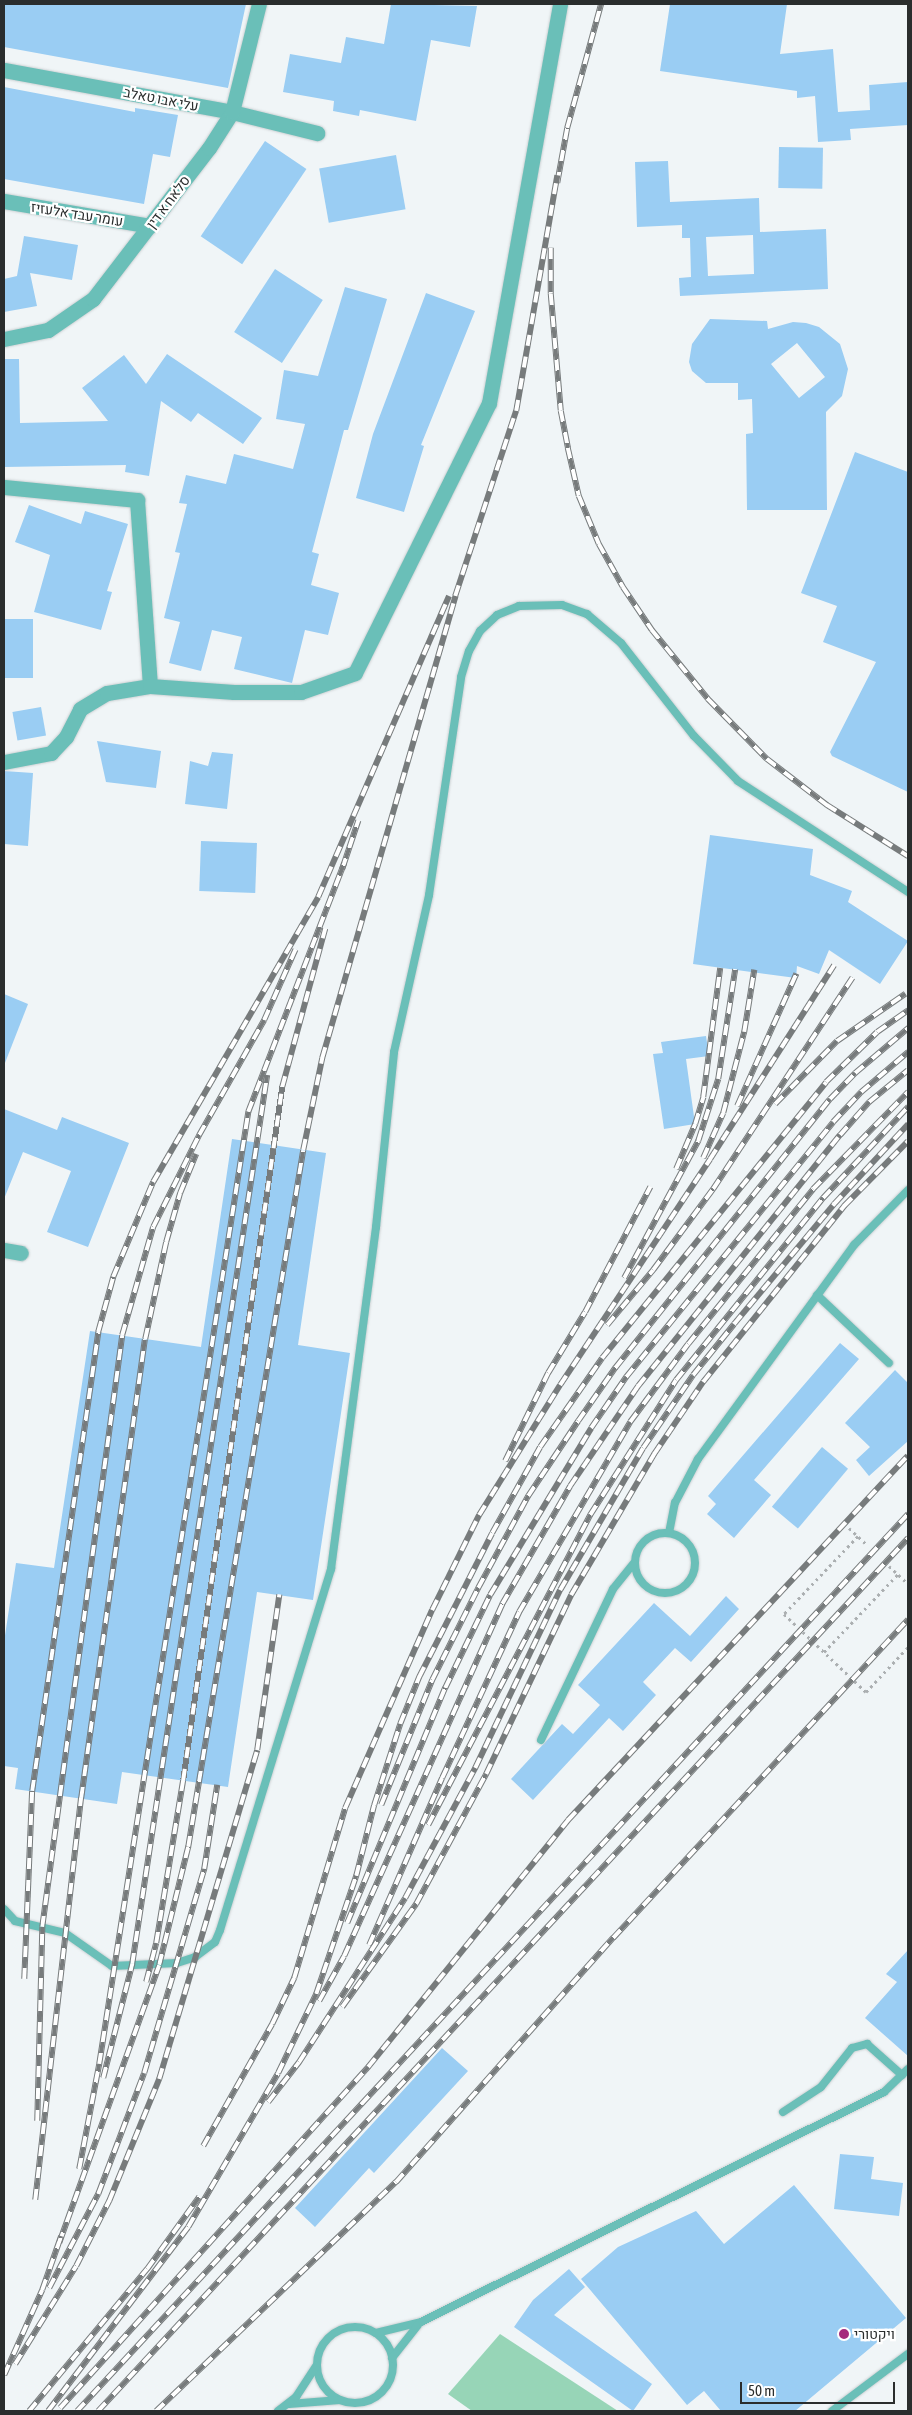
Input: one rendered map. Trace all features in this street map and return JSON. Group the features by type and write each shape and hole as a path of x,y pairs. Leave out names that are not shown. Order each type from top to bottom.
{"street":[{"name":"סלאח א דין","path":"4,339 48,330 93,299 150,226 209,148 232,112 259,4"},
{"path":"4,762 51,753 66,736 80,709 108,692 150,686 234,692 301,692 355,673 489,403 560,4"},
{"name":"עלי אבו טאלב","path":"4,70 232,112 317,133"},
{"name":"עומר עבד אלעזיז","path":"4,201 150,226"},
{"path":"4,487 137,500 150,686"},
{"path":"4,1250 21,1253"}],"lane":[{"path":"4,1909 15,1920 65,1933 112,1966 178,1963 195,1957 215,1942 220,1930 331,1569 376,1227 394,1052 430,895 461,677 469,651 480,631 497,615 519,606 562,605 587,614 621,643 694,736 738,781 908,892"},
{"path":"669,1533 675,1503 698,1459 854,1245 908,1190"},
{"path":"818,1295 890,1363"},
{"path":"541,1740 614,1589 634,1563 642,1543 660,1533 669,1533 687,1542 693,1551 695,1569 684,1587 667,1593 647,1588 636,1573 634,1563"},
{"path":"376,2333 422,2322 884,2092 905,2072 867,2044 852,2048 821,2087 782,2112"},
{"path":"290,2404 341,2400 364,2402 379,2394 389,2381 392,2358 404,2339 422,2322"},
{"path":"278,2411 290,2404 316,2366 323,2343 341,2329 365,2328 376,2333 386,2344 392,2358"},
{"path":"832,2411 908,2354"},
{"path":"316,2366 324,2387 341,2400"}],"path":[{"path":"849,1528 867,1545"},
{"path":"858,1536 784,1614 866,1692 908,1647"},
{"path":"889,1566 907,1583"},
{"path":"824,1652 898,1574"}],"green space":[{"path":"500,2334 618,2411 472,2411 448,2394"}],"building":[{"path":"4,4 246,4 228,88 4,47"},
{"path":"391,4 477,6 470,47 431,40 416,121 360,110 359,116 333,111 334,101 283,92 290,54 341,63 346,37 384,44"},
{"path":"670,4 787,4 780,54 833,49 838,112 870,110 869,85 908,82 908,125 850,129 851,140 818,142 815,96 797,98 797,91 660,71"},
{"path":"4,87 135,112 135,108 178,115 170,157 153,154 144,204 4,179"},
{"path":"265,141 306,169 242,264 201,236"},
{"path":"779,147 823,148 822,189 778,188"},
{"path":"396,155 406,209 329,223 319,169"},
{"path":"668,161 670,202 759,198 760,232 826,229 828,289 680,296 679,278 691,277 690,238 682,238 682,225 637,227 635,162","holes":["753,235 754,274 708,276 706,237"]},
{"path":"24,236 78,245 72,280 30,273 37,306 4,312 4,279 17,276"},
{"path":"275,269 323,300 282,363 234,332"},
{"path":"345,287 387,299 348,430 344,430 312,552 319,554 311,585 339,593 328,635 305,630 292,683 234,669 242,637 212,630 201,671 169,663 180,622 164,618 180,553 175,552 187,504 179,503 186,475 226,484 234,454 293,469 305,424 276,419 284,370 318,376"},
{"path":"426,293 475,311 421,445 424,446 404,512 356,498 373,434"},
{"path":"710,319 767,321 768,329 793,322 806,323 819,327 840,344 848,369 842,396 826,412 827,510 747,510 746,434 753,433 752,399 738,400 738,383 706,383 692,371 689,362 692,344","holes":["797,343 825,377 799,398 771,364"]},
{"path":"167,354 262,418 243,444 198,413 191,422 161,401 149,476 125,472 126,465 4,467 4,359 19,359 20,423 108,421 82,388 124,355 146,384"},
{"path":"855,452 908,472 908,792 832,756 830,752 876,662 823,642 837,606 801,593"},
{"path":"29,505 81,524 85,511 128,524 107,591 112,592 101,630 34,612 50,555 15,542"},
{"path":"4,619 33,619 33,678 4,678"},
{"path":"41,707 46,736 17,741 12,712"},
{"path":"97,741 161,751 156,788 106,782"},
{"path":"212,752 233,754 227,809 185,804 190,761 208,766"},
{"path":"4,771 33,773 28,846 4,844"},
{"path":"710,835 813,849 810,875 852,891 848,902 908,941 880,984 829,950 819,974 797,966 796,978 693,964"},
{"path":"201,841 257,843 255,893 199,891"},
{"path":"4,994 28,1004 5,1063 4,1063"},
{"path":"706,1036 709,1056 686,1059 695,1124 664,1129 653,1054 663,1053 661,1042"},
{"path":"4,1109 57,1130 62,1117 129,1143 88,1247 47,1232 71,1171 23,1152 4,1199"},
{"path":"232,1139 326,1153 298,1345 350,1353 313,1600 257,1592 228,1787 122,1772 117,1804 15,1789 18,1768 4,1766 4,1642 16,1563 54,1568 90,1331 201,1347"},
{"path":"840,1343 859,1359 754,1480 771,1495 734,1538 707,1514 716,1504 708,1496"},
{"path":"895,1370 908,1383 908,1441 869,1476 856,1460 870,1447 845,1423"},
{"path":"822,1447 848,1469 798,1529 772,1507"},
{"path":"726,1596 739,1609 691,1662 675,1648 643,1682 656,1695 623,1731 609,1718 533,1800 511,1779 562,1724 573,1734 600,1705 578,1685 654,1603 690,1636"},
{"path":"908,1950 908,2056 865,2018 897,1982 886,1974"},
{"path":"442,2048 468,2071 374,2173 369,2168 315,2227 295,2208"},
{"path":"840,2154 874,2157 871,2179 903,2183 899,2216 834,2209"},
{"path":"794,2185 906,2318 795,2411 721,2411 704,2391 687,2405 581,2279 618,2247 696,2211 724,2244"},
{"path":"569,2269 585,2287 554,2315 652,2384 633,2411 514,2327 533,2300"}],"railway":[{"path":"557,183 567,128 601,4"},
{"path":"59,2243 159,1965 188,1847 303,1150 322,1058 455,596 516,411 557,176"},
{"path":"551,248 551,294 561,411 568,448 579,496 599,544 623,587 652,630 708,699 767,759 827,805 908,856"},
{"path":"24,1979 32,1791 98,1332 113,1277 153,1182 318,897 449,596"},
{"path":"342,869 358,821"},
{"path":"79,2169 99,2064 248,1112 344,863"},
{"path":"146,1982 156,1943 183,1780 282,1087 325,929"},
{"path":"37,2121 42,1927 122,1335 153,1227 199,1135 264,1020 295,950"},
{"path":"203,2146 272,2024 294,1978 345,1808 432,1610 479,1515 560,1385 710,1159 834,965"},
{"path":"676,1169 695,1124 703,1097 720,968"},
{"path":"624,1278 698,1141 718,1079 735,969"},
{"path":"703,1158 723,1113 744,1032 754,970"},
{"path":"737,1106 796,974"},
{"path":"607,1325 653,1270 713,1189 852,978"},
{"path":"775,1104 837,1041 905,994"},
{"path":"48,2411 188,2227 278,2073 316,1994 356,1876 374,1805 400,1724 419,1677 492,1533 540,1447 602,1358 826,1082 877,1032 908,1010"},
{"path":"381,1805 432,1680 478,1588 528,1496 578,1421 615,1368 830,1099 855,1073 908,1028"},
{"path":"347,1923 445,1688 490,1595 591,1428 626,1377 833,1122 861,1092 908,1052"},
{"path":"319,2001 344,1956 502,1604 570,1486 638,1386 840,1135 869,1102 908,1070"},
{"path":"103,2078 132,1964 267,1075"},
{"path":"369,1945 442,1778 519,1612 630,1422 688,1344 813,1189 908,1092"},
{"path":"428,1825 590,1515 676,1380 823,1198 908,1107"},
{"path":"268,2102 299,2062 405,1898 475,1768 560,1590 643,1448 693,1375 734,1324 834,1204 908,1124"},
{"path":"342,2007 416,1904 486,1774 571,1595 654,1454 703,1382 844,1206 908,1141"},
{"path":"35,2200 81,1798 145,1339 166,1242 180,1193 196,1154"},
{"path":"505,1461 548,1373 585,1312 650,1187"},
{"path":"60,2408 368,2067 568,1820 908,1456"},
{"path":"77,2411 908,1514"},
{"path":"98,2411 908,1538"},
{"path":"15,2364 76,2266 109,2201 159,2079 257,1750 279,1595"},
{"path":"156,2411 396,2182 613,1938 908,1619"},
{"path":"49,2288 98,2194 144,2073 204,1869 217,1785"},
{"path":"29,2411 147,2269 199,2197"},
{"path":"4,2375 42,2290 61,2236"}],"place":[{"name":"ויקטורי","path":"844,2334"}]}
